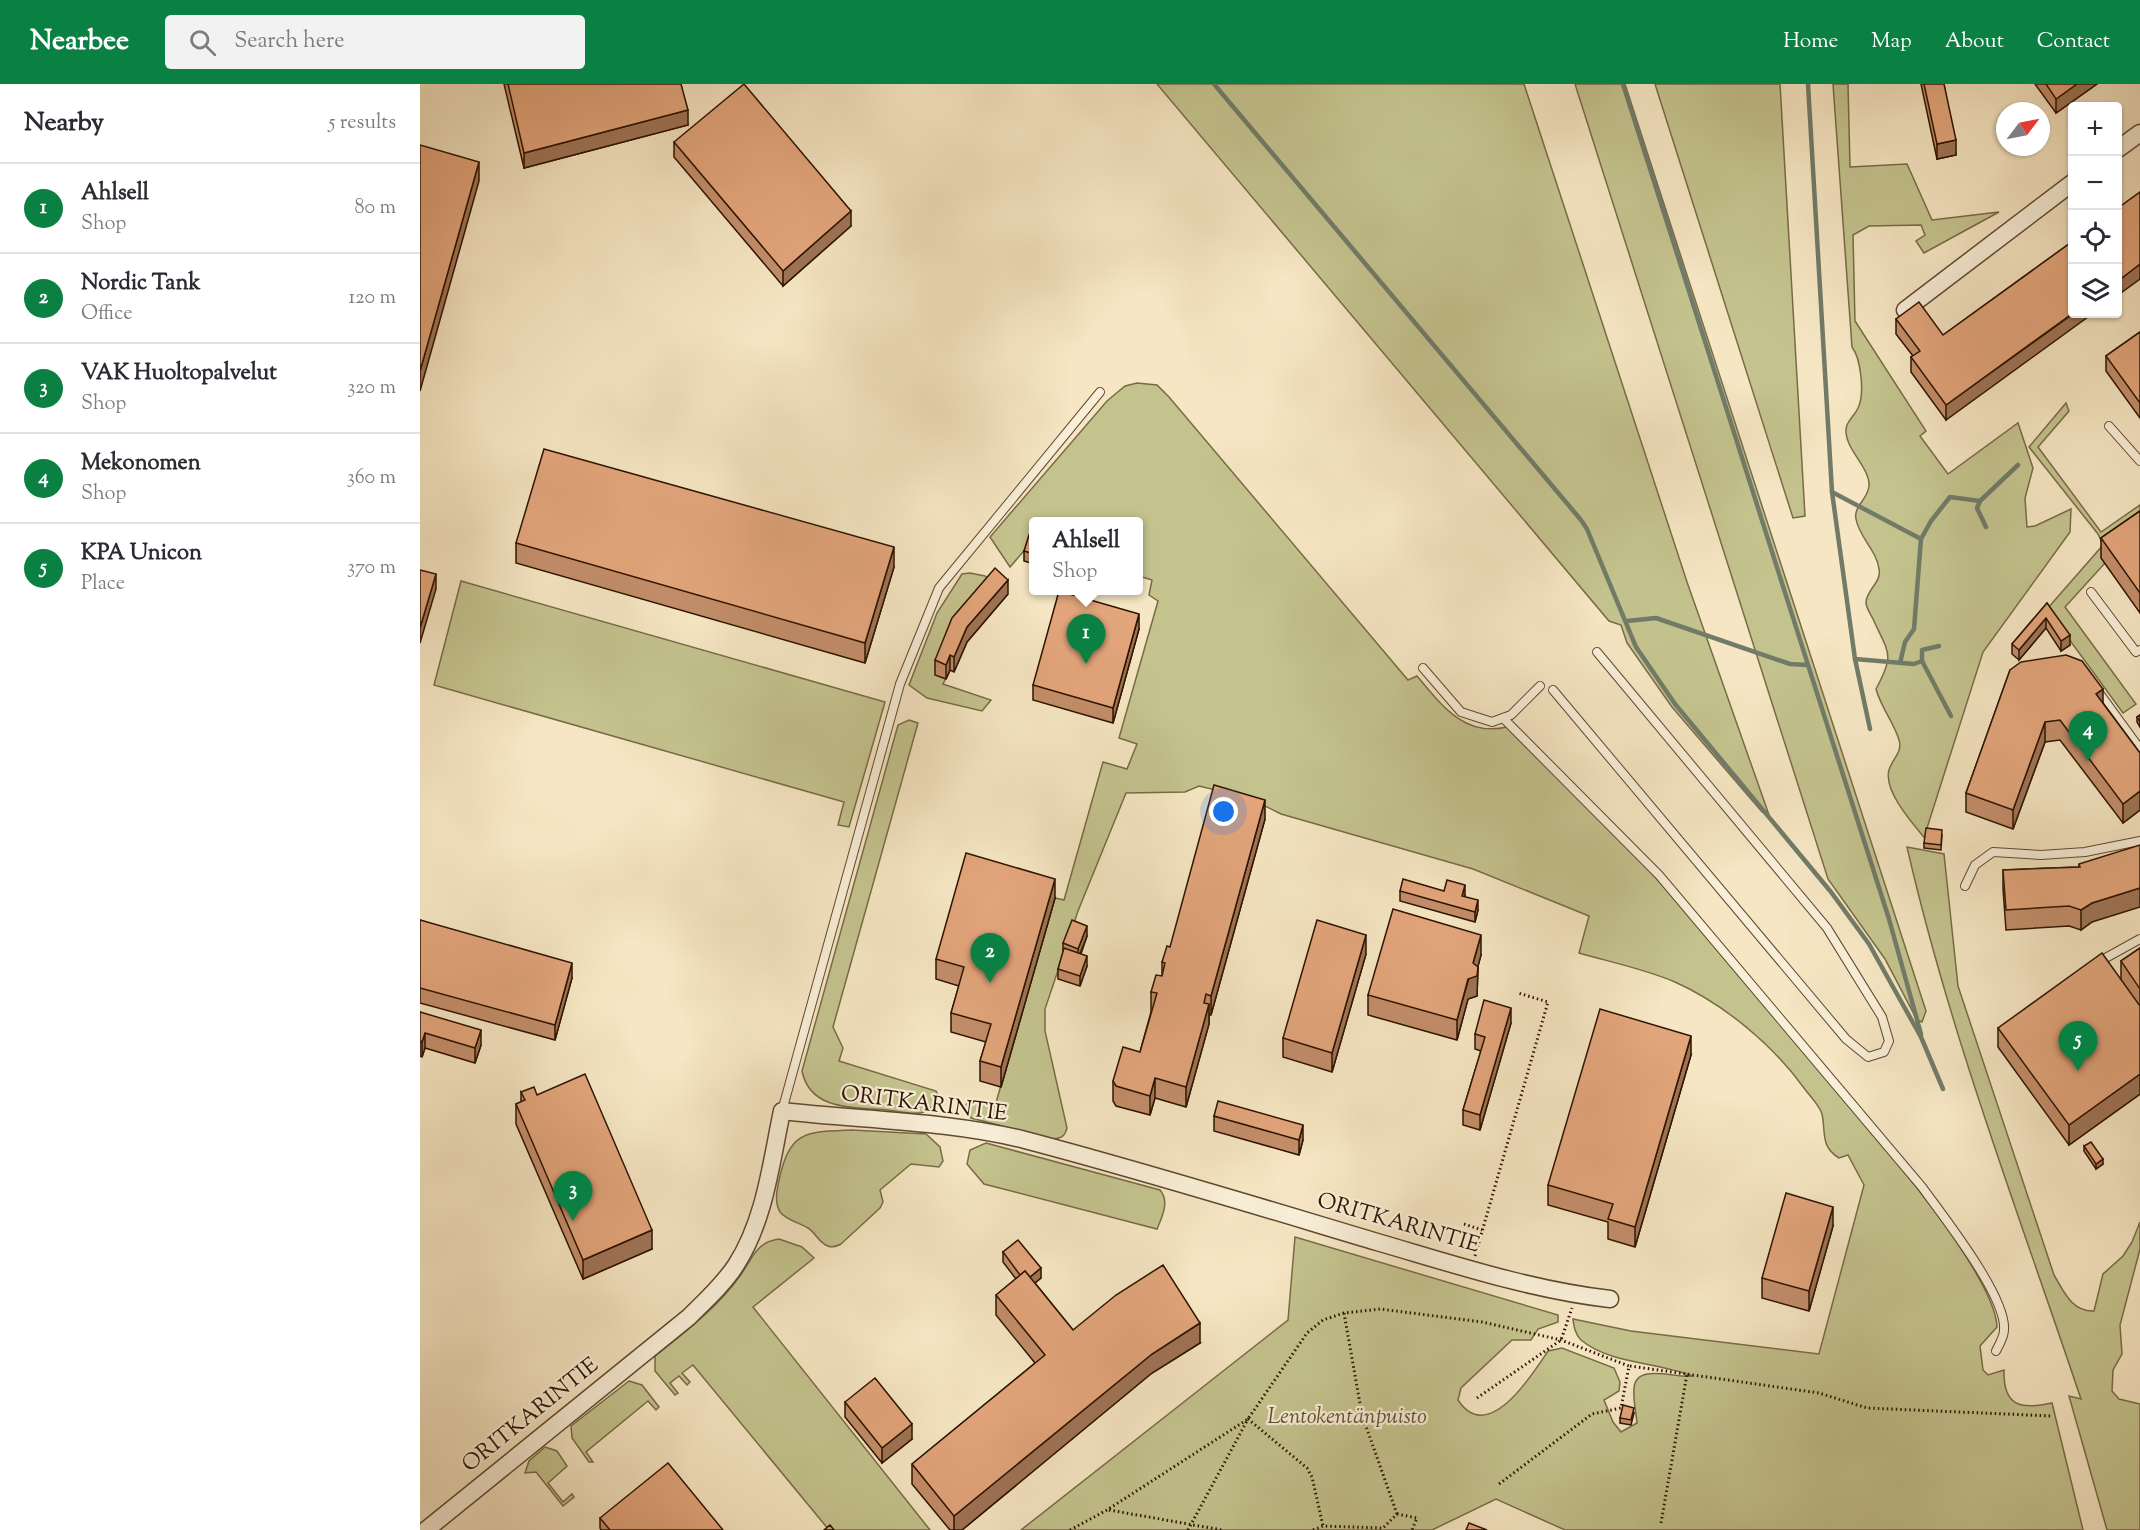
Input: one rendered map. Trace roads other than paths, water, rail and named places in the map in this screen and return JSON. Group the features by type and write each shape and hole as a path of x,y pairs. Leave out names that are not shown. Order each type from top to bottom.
{"street":[{"path":"2122,147 2138,134"},
{"path":"1905,310 2068,187"},
{"name":"ORITKARINTIE","path":"426,1530 680,1324 721,1284 746,1249 759,1219 782,1111 953,1128 1021,1139 1177,1181 1472,1269 1577,1295 1610,1299"}],"lane":[{"path":"782,1111 900,684 939,588 1100,392"},
{"path":"2109,426 2140,461"},
{"path":"2091,592 2136,652 2140,650"},
{"path":"1552,690 1846,1039 1868,1057 1884,1052 1889,1041 1882,1017 1827,928 1597,652"},
{"path":"1423,668 1461,712 1492,722 1511,715 1540,686"},
{"path":"2092,683 2140,749"},
{"path":"1503,718 1659,875 1922,1187 1957,1237 2002,1309 2005,1331 1996,1351"},
{"path":"1965,886 1975,865 1987,854 1993,852 2041,855 2085,852 2140,841"},
{"path":"2102,960 2140,939"}],"waterway":[{"path":"1214,84 1581,520 1587,529 1636,647 1675,704 1831,892 1869,944 1921,1037 1943,1089"},
{"path":"1623,84 1889,919 1921,1034"},
{"path":"1808,84 1832,492 1855,659 1870,729"},
{"path":"1986,527 1977,508 1980,501 2018,465"},
{"path":"1832,492 1921,539"},
{"path":"1900,663 1905,642 1914,629 1921,539 1931,521 1950,497 1980,501"},
{"path":"1627,621 1656,618 1790,664 1807,665"},
{"path":"1939,646 1922,650 1922,661 1951,716"},
{"path":"1855,659 1914,664 1922,661"}],"place":[{"name":"Ahlsell","path":"1086,664"},
{"name":"Mekonomen","path":"2088,761"},
{"name":"Nordic Tank","path":"990,983"},
{"name":"KPA Unicon","path":"2078,1071"},
{"name":"VAK Huoltopalvelut","path":"573,1221"}],"park label":[{"name":"Lentokentänpuisto","path":"1347,1418"}]}
